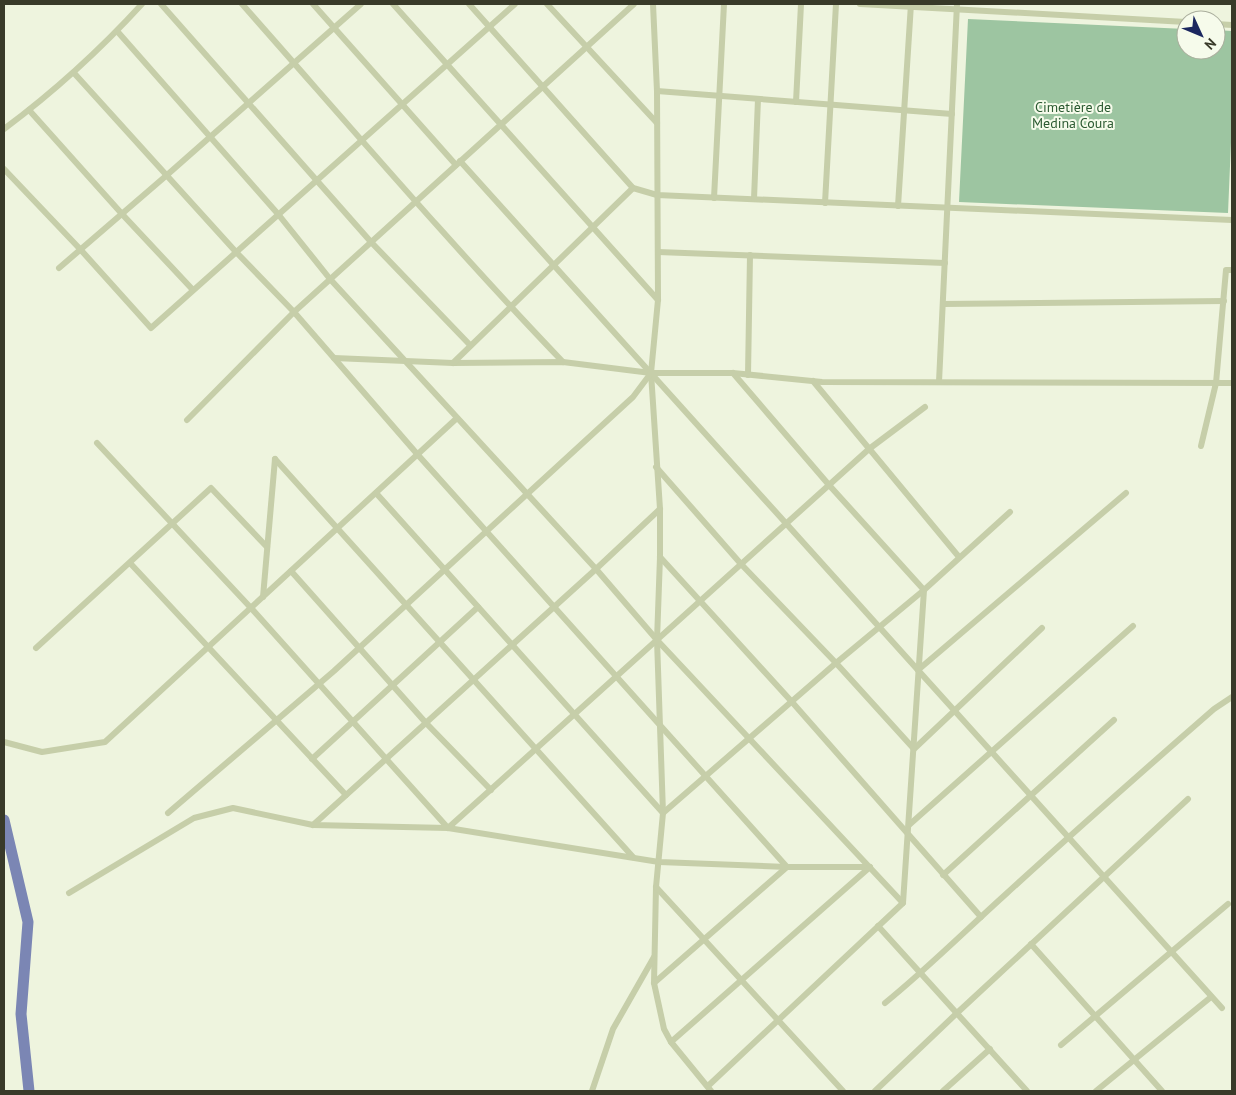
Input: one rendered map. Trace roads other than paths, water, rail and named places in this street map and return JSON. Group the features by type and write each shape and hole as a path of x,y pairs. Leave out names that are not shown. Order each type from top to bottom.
{"street":[{"path":"4,129 74,73 142,4"},
{"path":"161,4 371,242 470,345"},
{"path":"242,4 415,202 510,307 563,362"},
{"path":"314,4 402,104 554,265 1222,1008"},
{"path":"59,268 361,4"},
{"path":"394,4 658,300"},
{"path":"468,4 490,26 633,188 657,195 1232,220"},
{"path":"4,170 151,328 515,4"},
{"path":"187,420 294,312 634,4"},
{"path":"653,4 657,91 658,300 651,373 660,509 657,640 663,813 656,887 654,983 664,1029 671,1042 710,1089 778,1020 903,903 924,590 829,485 733,374"},
{"path":"714,198 724,4"},
{"path":"796,102 801,4"},
{"path":"825,202 836,4"},
{"path":"860,4 957,7 1176,21"},
{"path":"551,5 586,47 657,123"},
{"path":"898,206 911,5"},
{"path":"939,382 957,7"},
{"path":"117,31 278,214 330,279 596,569 657,640 903,903"},
{"path":"74,73 236,252 294,312 486,531 787,867"},
{"path":"657,91 952,114"},
{"path":"754,199 758,99"},
{"path":"29,110 193,290"},
{"path":"453,363 633,188"},
{"path":"658,252 945,263"},
{"path":"748,375 750,255"},
{"path":"1201,446 1216,383 1226,270 1232,270"},
{"path":"943,304 1224,301"},
{"path":"334,358 453,363 563,362 651,373 733,374 812,381 1232,383"},
{"path":"168,813 359,648 633,397 651,373"},
{"path":"812,381 959,557"},
{"path":"448,828 869,449 925,407"},
{"path":"4,742 42,752 105,742 457,418"},
{"path":"97,442 251,608 448,828"},
{"path":"263,596 275,459 633,857"},
{"path":"656,467 741,564 836,663 914,749"},
{"path":"36,648 211,488 268,547"},
{"path":"376,493 663,813"},
{"path":"918,670 1126,493"},
{"path":"313,825 660,509"},
{"path":"663,813 879,626 924,590 1010,512"},
{"path":"660,557 792,702 981,917"},
{"path":"130,563 346,795"},
{"path":"291,571 392,685 491,790"},
{"path":"312,759 478,607"},
{"path":"909,825 1133,626"},
{"path":"914,749 1042,628"},
{"path":"885,1003 921,973 1068,837 1214,709 1232,697"},
{"path":"943,875 1114,720"},
{"path":"875,1091 956,1013 1188,799"},
{"path":"68,893 194,818 232,808 313,825 448,828 659,862 787,867 870,867"},
{"path":"654,983 787,867"},
{"path":"671,1042 870,867"},
{"path":"656,887 842,1091"},
{"path":"1061,1045 1228,904"},
{"path":"878,926 1027,1091"},
{"path":"1031,944 1162,1091"},
{"path":"592,1091 613,1029 654,956"},
{"path":"1096,1091 1211,997"},
{"path":"943,1091 990,1049"}],"waterway":[{"path":"4,820 28,922 21,1014 29,1091"}],"park label":[{"name":"Cimetière de Medina Coura","path":"1073,116"}]}
